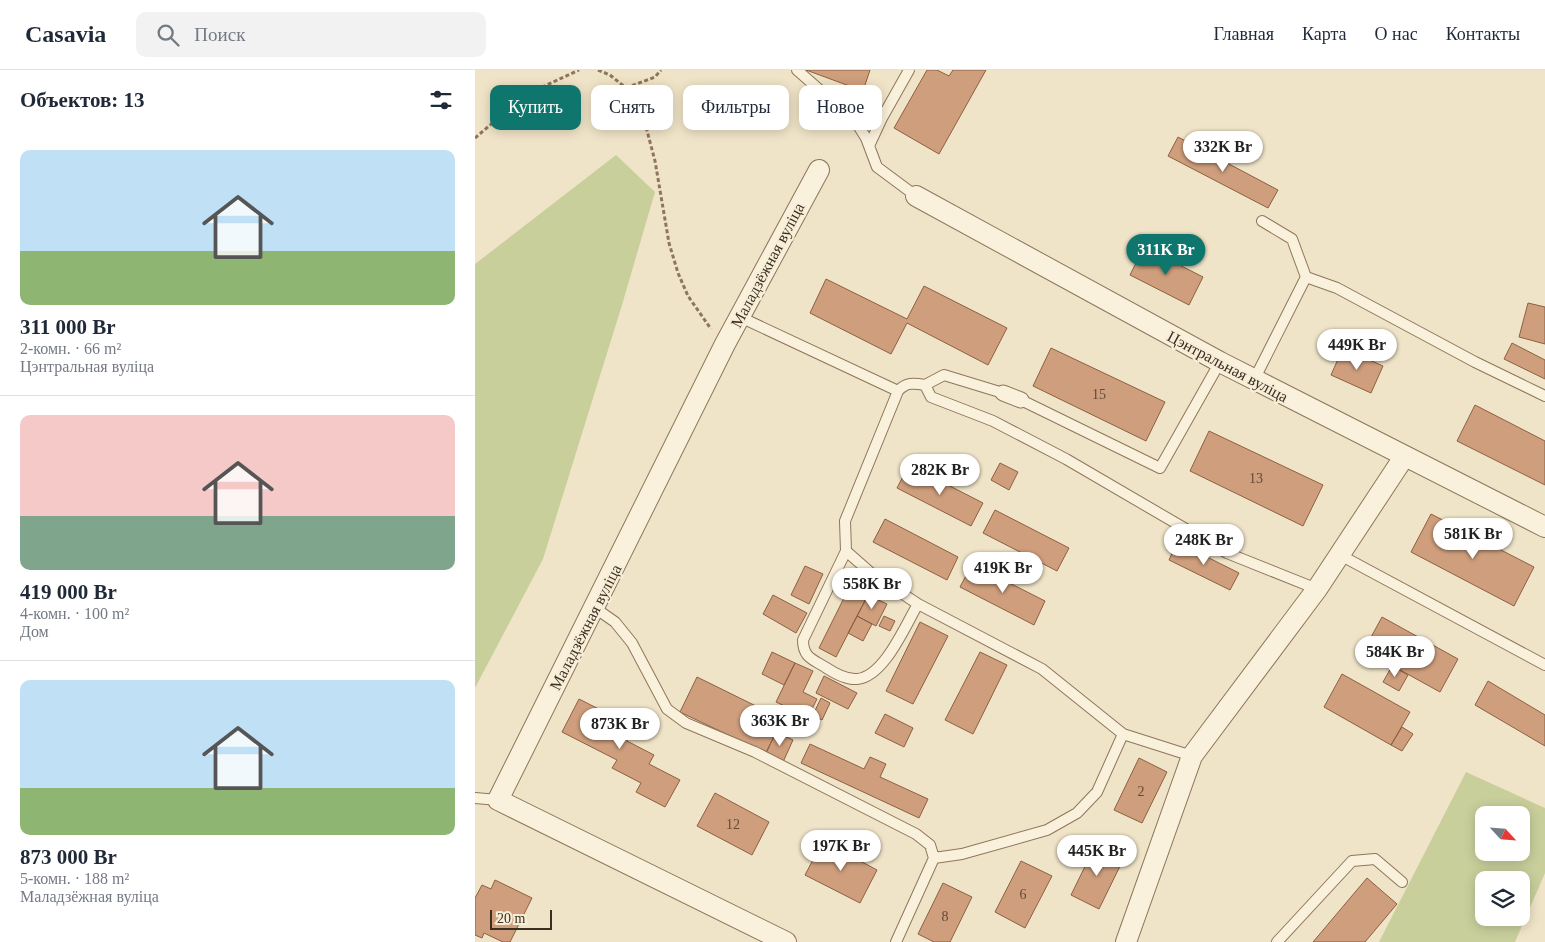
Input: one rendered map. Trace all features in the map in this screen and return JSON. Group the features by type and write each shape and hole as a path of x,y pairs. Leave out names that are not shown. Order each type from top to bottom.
{"street":[{"name":"Маладзёжная вуліца","path":"499,800 725,344 819,170"},
{"name":"Цэнтральная вуліца","path":"916,196 1254,380 1545,527"},
{"path":"1003,393 1021,400"},
{"path":"1127,942 1192,756 1317,589 1404,457"},
{"path":"499,800 785,942"}],"lane":[{"path":"797,70 822,92 843,106 856,122 869,146 877,167 916,196"},
{"path":"869,146 909,70"},
{"path":"1254,380 1306,277 1292,239 1262,221"},
{"path":"1306,277 1337,288 1475,362 1545,396"},
{"path":"740,317 898,391"},
{"path":"1021,400 1160,468 1220,362"},
{"path":"918,604 885,661 869,676 855,679 836,674 807,656 803,650 803,640 846,551 845,521 898,391 902,386 911,383 925,385 944,375 1003,393"},
{"path":"925,385 931,397 993,421 1066,459 1227,553 1317,589"},
{"path":"846,551 871,573 918,604 1043,670 1123,734 1192,756"},
{"path":"1340,555 1545,665"},
{"path":"595,608 615,622 632,643 667,709 686,723 755,752 916,834 930,844 934,858 896,942"},
{"path":"934,858 962,854 1047,830 1077,813 1097,792 1123,734"},
{"path":"475,798 499,800"},
{"path":"1277,942 1352,861 1375,859 1402,882"}],"path":[{"path":"475,138 525,95 579,70"},
{"path":"598,70 610,75 622,85"},
{"path":"634,85 655,77 661,70"},
{"path":"647,130 655,161 669,243 677,273 688,296 701,316 713,333 725,344"}],"green space":[{"path":"616,155 655,192 543,559 475,688 475,264"},
{"path":"1466,772 1545,808 1545,873 1530,908 1530,871 1475,871 1475,926 1522,926 1515,942 1379,942"}],"building":[{"path":"806,70 870,70 865,85 847,85"},
{"path":"927,70 937,70 949,76 953,70 986,70 939,154 894,128"},
{"path":"1178,137 1278,190 1268,208 1168,156"},
{"path":"1144,247 1203,277 1189,305 1130,275"},
{"path":"826,279 907,319 924,286 1007,328 988,365 907,323 891,354 810,313"},
{"path":"1528,303 1545,307 1545,344 1519,337"},
{"path":"1512,343 1545,360 1545,379 1504,359"},
{"path":"1051,348 1165,402 1146,441 1033,386"},
{"path":"1343,348 1383,366 1371,393 1331,375"},
{"path":"1475,405 1545,441 1545,485 1457,441"},
{"path":"1209,431 1323,485 1303,526 1190,471"},
{"path":"1000,463 1018,472 1009,490 991,480"},
{"path":"909,465 983,503 971,526 897,488"},
{"path":"995,510 1069,548 1057,571 983,533"},
{"path":"1431,514 1534,567 1514,606 1411,552"},
{"path":"885,519 958,557 947,580 873,542"},
{"path":"1177,542 1239,573 1230,590 1169,560"},
{"path":"972,564 1045,601 1034,625 960,587"},
{"path":"805,566 823,574 809,604 791,595"},
{"path":"850,586 868,595 836,657 819,648"},
{"path":"773,595 807,613 796,633 763,614"},
{"path":"868,595 887,604 876,626 857,616"},
{"path":"857,616 872,624 863,641 848,633"},
{"path":"884,616 895,621 890,631 879,626"},
{"path":"1382,617 1458,659 1440,692 1364,650"},
{"path":"920,622 948,636 913,704 886,691"},
{"path":"772,652 795,663 784,685 762,674"},
{"path":"980,652 1007,665 973,734 945,720"},
{"path":"795,663 813,671 803,692 817,699 808,717 776,702"},
{"path":"1392,666 1408,675 1399,691 1383,682"},
{"path":"1342,674 1410,712 1391,745 1324,707"},
{"path":"824,676 857,693 848,709 816,693"},
{"path":"697,677 760,708 753,721 776,732 766,753 680,712"},
{"path":"1488,681 1545,715 1545,746 1475,705"},
{"path":"821,698 830,703 822,720 813,715"},
{"path":"579,699 634,727 627,741 654,755 649,764 680,780 665,807 636,792 641,783 612,768 617,760 562,732"},
{"path":"885,714 913,728 904,747 875,733"},
{"path":"1402,727 1413,734 1402,751 1391,745"},
{"path":"776,732 793,740 783,762 766,753"},
{"path":"810,744 864,769 870,757 886,764 880,777 928,799 919,818 801,763"},
{"path":"1139,758 1167,772 1142,823 1114,810"},
{"path":"715,793 769,822 752,855 697,826"},
{"path":"823,841 877,870 860,903 805,875"},
{"path":"1096,844 1124,858 1099,909 1071,895"},
{"path":"1021,861 1052,876 1025,928 995,912"},
{"path":"1367,878 1397,904 1365,942 1313,942"},
{"path":"495,880 532,898 510,942 503,942 484,933 482,938 475,935 475,898 482,885 491,889"},
{"path":"943,883 972,897 950,942 934,942 918,934"}]}
